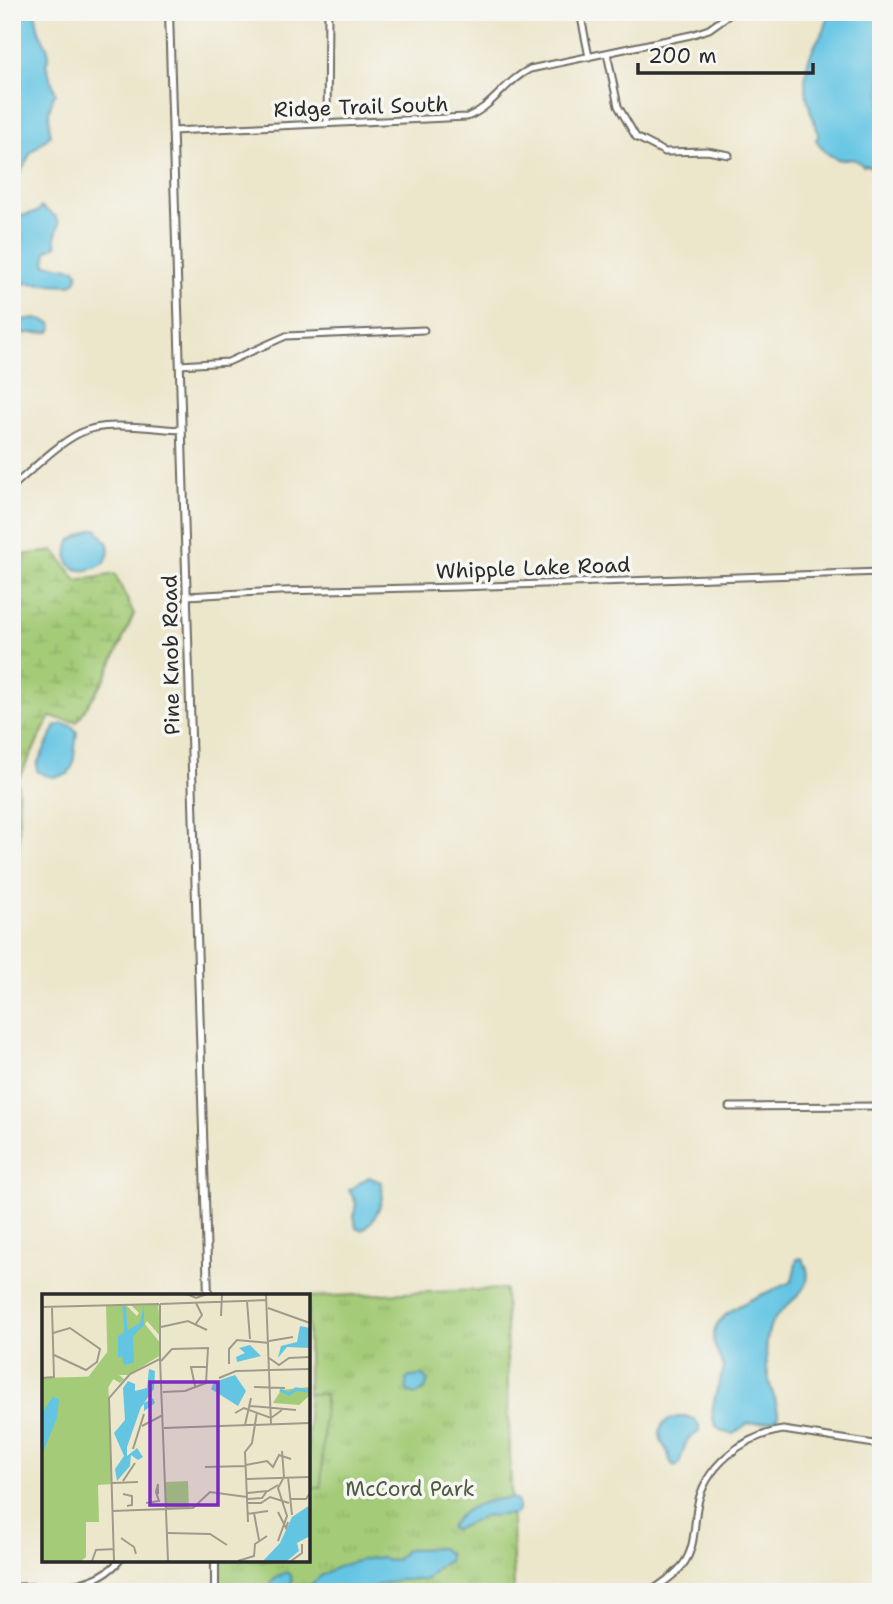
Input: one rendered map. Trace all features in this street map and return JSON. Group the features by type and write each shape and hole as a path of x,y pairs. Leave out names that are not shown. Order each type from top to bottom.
{"street":[{"name":"Pine Knob Road","path":"169,12 208,1294"},
{"path":"327,123 328,12"},
{"path":"580,12 589,57"},
{"name":"Ridge Trail South","path":"172,131 327,123 413,122 467,117 486,106 507,83 523,72 549,64 691,35 709,29 733,12"},
{"path":"607,53 618,106 636,137 665,152 696,150 729,155"},
{"path":"180,365 211,364 239,359 286,336 424,330"},
{"path":"12,487 65,443 87,430 182,430"},
{"name":"Whipple Lake Road","path":"187,596 881,572"},
{"path":"729,1107 881,1106"},
{"path":"650,1592 685,1563 692,1545 697,1504 702,1490 709,1474 723,1458 762,1435 783,1430 881,1445"},
{"path":"12,1587 76,1584 99,1578 118,1562"},
{"path":"215,1562 215,1592"}],"green space":[{"path":"55,551 77,581 115,574 134,614 106,677 77,722 50,717 18,780 19,849 12,859 12,556"},
{"name":"McCord Park","path":"505,1289 514,1592 219,1592 218,1562 310,1562 310,1297"},
{"path":"310,1394 325,1394 321,1488 310,1488"}],"water":[{"path":"12,12 35,12 39,31 49,54 46,65 56,94 49,111 50,136 31,152 20,174 12,183"},
{"path":"831,12 881,12 881,174 856,160 840,160 834,157 816,140 819,134 806,94 806,70"},
{"path":"41,207 55,216 59,223 55,239 57,245 47,251 45,264 75,269 78,273 77,280 71,285 24,283 12,297 12,218 37,212"},
{"path":"40,319 51,323 50,332 12,334 12,320"},
{"path":"97,529 108,544 109,552 105,563 88,570 75,568 68,559 70,541"},
{"path":"56,726 72,726 77,732 73,765 68,774 48,776 37,771 37,764"},
{"path":"369,1177 381,1182 382,1195 375,1216 362,1230 356,1228 356,1203 349,1190"},
{"path":"802,1258 807,1270 807,1280 797,1297 774,1320 766,1348 767,1368 778,1417 773,1421 747,1424 733,1434 722,1431 713,1417 715,1397 724,1368 713,1341 716,1326 733,1309 792,1281 797,1259"},
{"path":"422,1376 428,1381 425,1389 416,1395 407,1391 406,1380"},
{"path":"685,1416 694,1419 699,1425 699,1432 687,1440 679,1464 675,1467 660,1437 660,1431 661,1426 670,1420"},
{"path":"512,1498 518,1502 515,1514 486,1516 454,1530 450,1528 461,1514 476,1505"},
{"path":"441,1548 449,1554 449,1561 439,1566 426,1580 400,1580 361,1592 306,1592 319,1577 350,1563 382,1557 387,1561 396,1560 406,1549"},
{"path":"287,1572 291,1575 292,1583 289,1592 269,1592 274,1579"}]}
